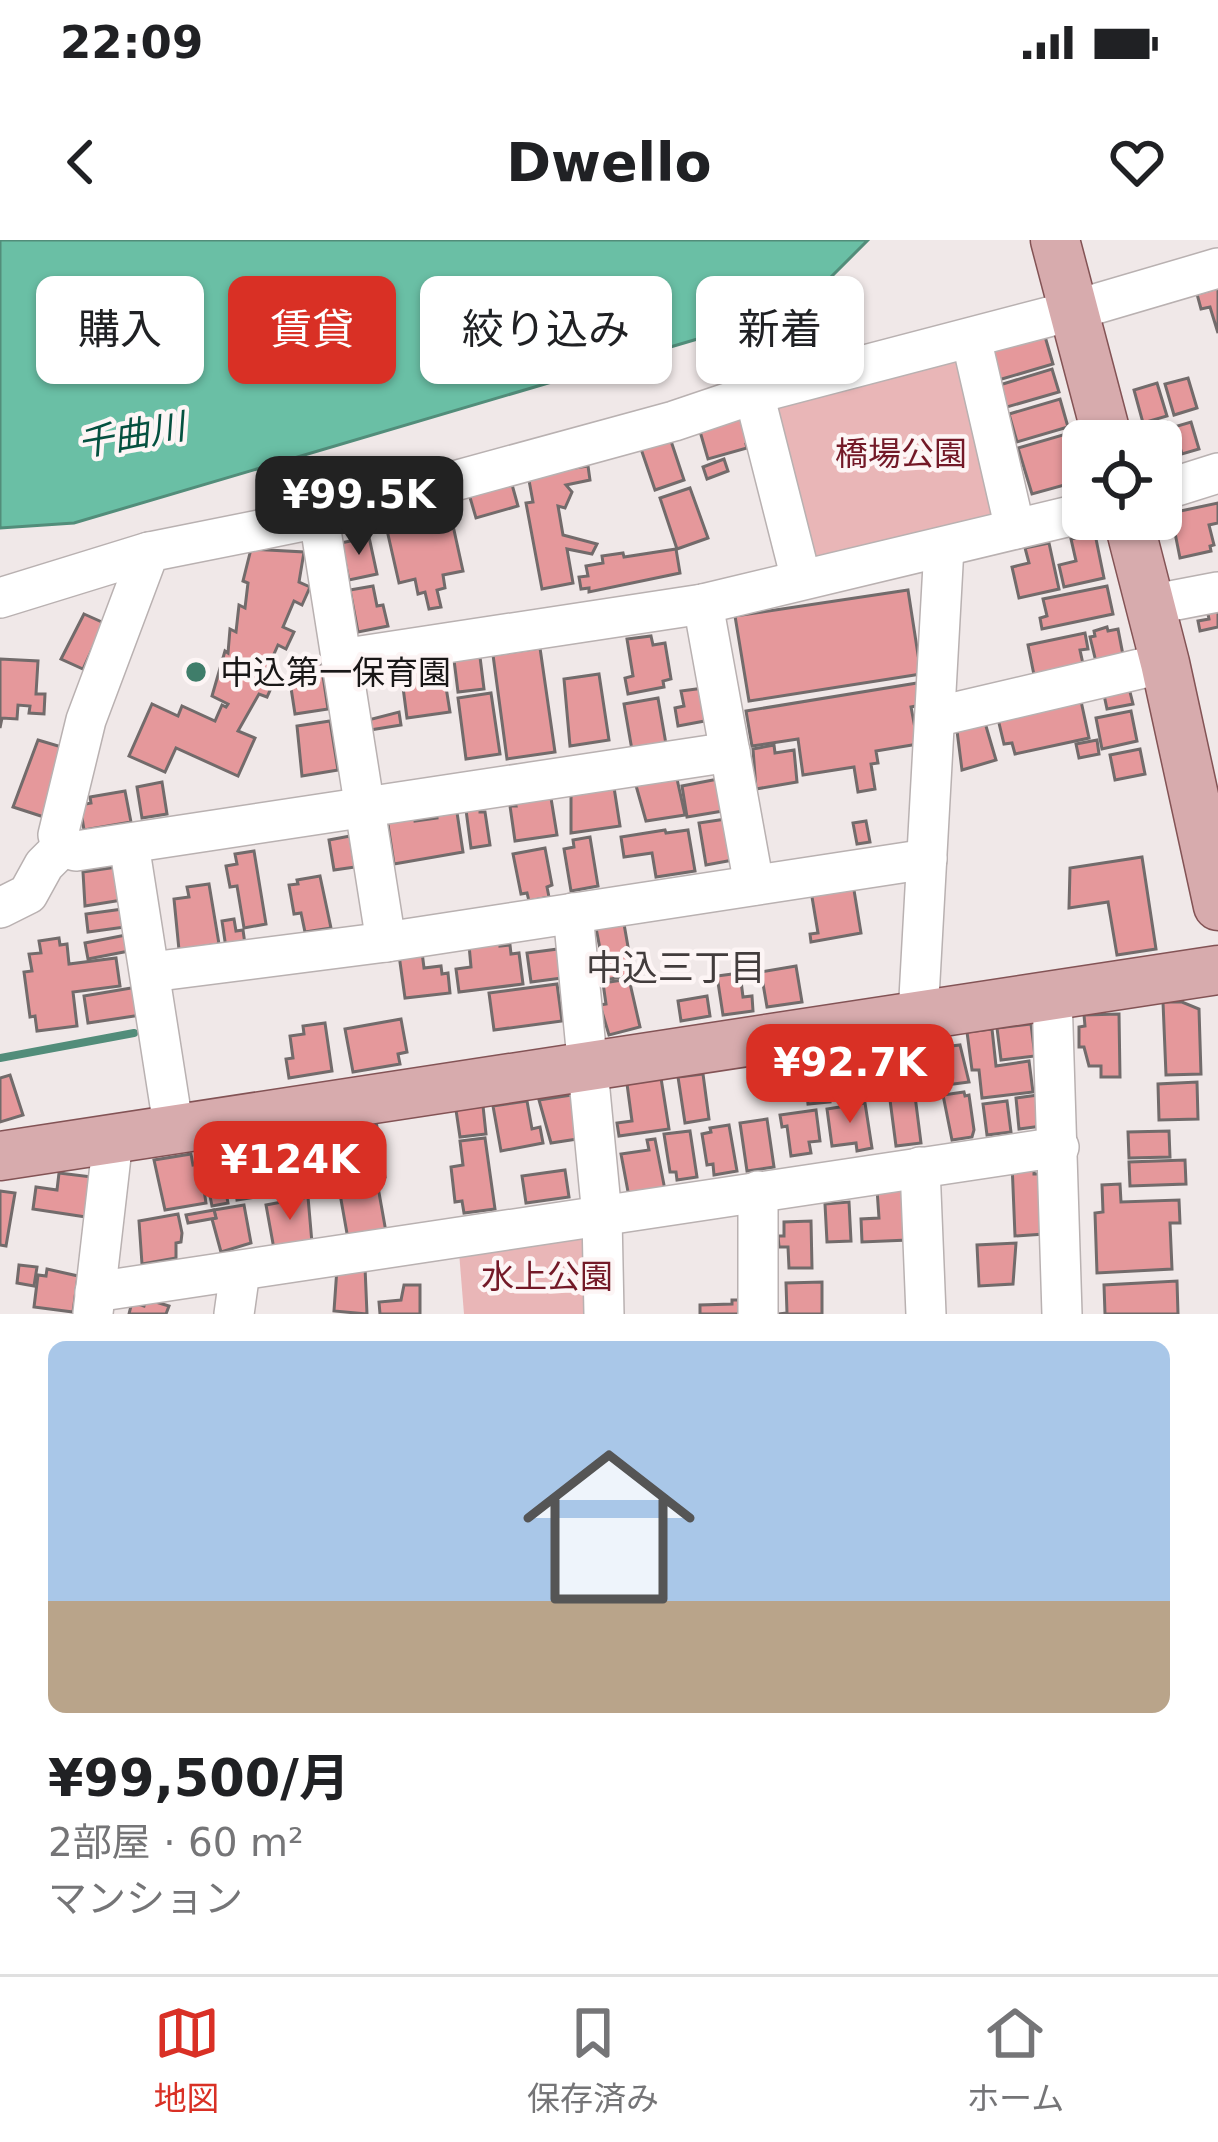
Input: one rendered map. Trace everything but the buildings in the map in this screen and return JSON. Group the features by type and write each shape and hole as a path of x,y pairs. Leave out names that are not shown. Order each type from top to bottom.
{"main road":[{"path":"1054,240 1103,420"},
{"path":"1133,540 1165,663 1204,775 1218,906"},
{"path":"0,1156 1218,970"}],"street":[{"path":"0,598 149,552 319,518 674,421 754,394 971,338 1072,299 1218,268"},
{"path":"971,338 1016,530"},
{"path":"754,394 801,579"},
{"path":"1182,484 1218,473"},
{"path":"319,518 386,942"},
{"path":"341,659 703,604 1062,518"},
{"path":"918,1016 944,547"},
{"path":"62,847 58,836 86,720 149,552"},
{"path":"1150,605 1218,592"},
{"path":"703,604 754,886"},
{"path":"935,717 1165,663"},
{"path":"62,847 76,851 129,844 730,752"},
{"path":"129,844 174,1130"},
{"path":"0,908 28,893 44,865 62,847"},
{"path":"151,972 386,942 927,859"},
{"path":"573,914 602,1216 604,1314"},
{"path":"1052,995 1062,1314"},
{"path":"113,1139 94,1303 240,1271 1059,1147"},
{"path":"920,1167 926,1314"},
{"path":"758,1191 758,1314"},
{"path":"234,1314 240,1271"}],"green space":[{"name":"橋場公園","path":"954,349 994,518 819,560 806,553 770,417 778,398 828,384 864,384 864,374"},
{"name":"水上公園","path":"592,1230 593,1314 464,1314 459,1252"}],"water":[{"name":"千曲川","path":"0,240 868,240 832,276 696,276 696,339 672,346 672,276 420,276 420,384 545,384 74,523 0,528"}],"waterway":[{"path":"0,1058 134,1033"}],"place":[{"name":"中込第一保育園","path":"196,672"}],"district":[{"name":"中込三丁目","path":"676,967"}]}
